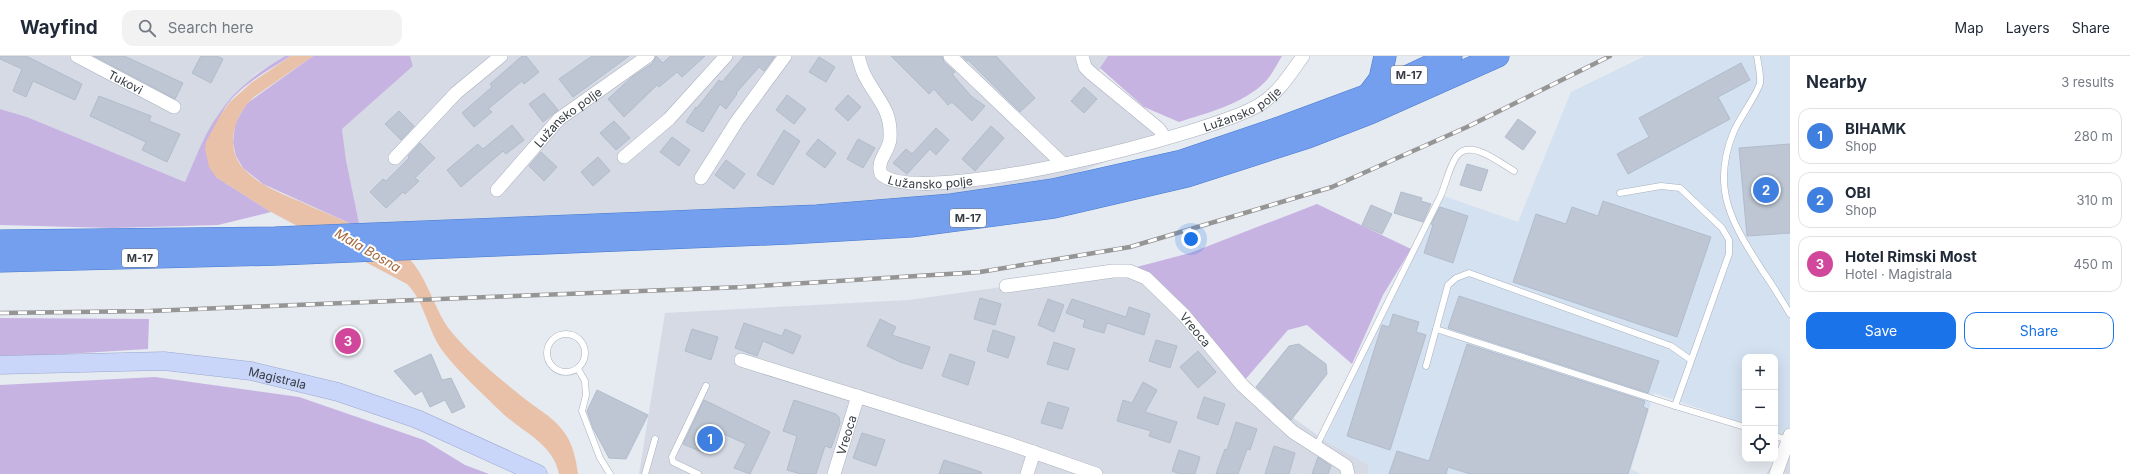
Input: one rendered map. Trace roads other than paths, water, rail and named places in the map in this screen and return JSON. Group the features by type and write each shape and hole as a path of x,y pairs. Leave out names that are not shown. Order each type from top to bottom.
{"highway":[{"path":"1368,95 1380,79 1385,56"},
{"name":"M-17","path":"0,261 278,246 398,232 817,216 974,202 1053,190 1182,161 1279,128 1368,95 1451,56"},
{"name":"M-17","path":"0,241 413,249 790,233 911,226 1054,207 1187,176 1308,137 1370,113 1498,56"}],"main road":[{"name":"Magistrala","path":"0,365 164,361 251,371 338,392 417,419 538,474"}],"street":[{"name":"Tukovi","path":"77,56 174,107"},
{"path":"395,158 456,93 501,56"},
{"name":"Lužansko polje","path":"497,190 560,119 648,56"},
{"path":"624,157 669,119 726,56"},
{"path":"701,178 737,121 785,56"},
{"name":"Lužansko polje","path":"858,56 864,73 886,108 890,141 879,166 884,177 912,184 944,183 1063,164 1124,151 1242,113 1274,95 1303,56"},
{"path":"950,56 1063,164"},
{"path":"1082,56 1085,67 1091,73 1159,129 1165,138"},
{"name":"Vreoca","path":"1006,286 1113,271 1129,271 1146,278 1184,314 1242,385 1293,432 1346,466 1348,474"},
{"path":"741,360 1034,452 1096,474"},
{"name":"Vreoca","path":"834,474 858,396"},
{"path":"1776,474 1789,437"},
{"path":"1027,474 1034,452"}],"lane":[{"path":"1757,56 1760,84 1736,127 1728,146 1723,168 1726,194 1729,214 1744,241 1790,314"},
{"path":"1316,447 1441,195 1455,158 1459,152 1470,149 1479,150 1514,171"},
{"path":"1620,193 1661,186 1680,188 1722,228 1729,240 1729,254 1690,360 1675,406"},
{"path":"1426,366 1448,285 1456,278 1469,273 1671,346 1690,360"},
{"path":"1436,329 1742,426"},
{"path":"561,334 568,334 579,339 585,349 585,356 583,364 578,369 564,371 550,363 546,352 550,340 561,334"},
{"path":"578,369 585,381 586,395 582,411 600,458 610,474"},
{"path":"698,474 673,462 672,457 706,386"},
{"path":"1778,436 1789,437"},
{"path":"645,474 655,439"}],"water":[{"name":"Mala Bosna","path":"291,56 313,56 254,97 241,112 234,132 233,141 234,151 238,161 250,175 270,188 378,237 402,252 423,278 443,320 457,339 485,366 551,418 564,432 574,452 578,474 559,474 556,463 543,445 506,417 457,368 438,344 417,297 407,284 271,212 216,177 209,167 205,149 206,142 221,114 230,102 251,83"}],"railway":[{"path":"0,313 150,311 743,287 980,272 1130,247 1332,187 1467,127 1610,56"}],"place":[{"name":"OBI","path":"1766,190"},
{"name":"Hotel Rimski Most","path":"348,341"},
{"name":"BIHAMK","path":"710,439"}]}
